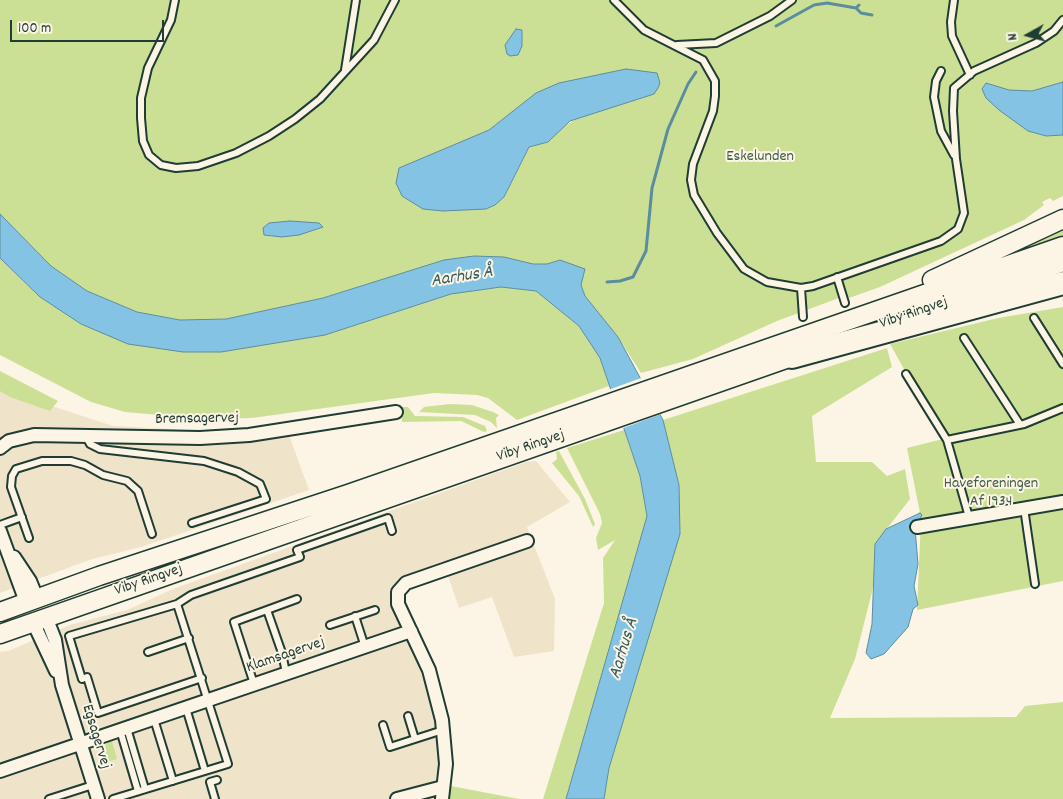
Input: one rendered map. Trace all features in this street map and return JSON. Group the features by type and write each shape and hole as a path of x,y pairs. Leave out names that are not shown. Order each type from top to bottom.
{"highway":[{"path":"792,357 1063,283"}],"main road":[{"path":"711,368 789,332 924,284 1060,221"},
{"name":"Viby Ringvej","path":"655,395 711,368 1063,246"},
{"name":"Viby Ringvej","path":"0,634 655,395 792,357 1063,262"},
{"name":"Viby Ringvej","path":"0,612 614,410"},
{"path":"32,600 40,620"}],"street":[{"name":"Bremsagervej","path":"0,448 9,441 26,436 86,435 200,438 249,435 396,412"},
{"path":"917,527 1063,502"},
{"path":"0,531 6,544 30,581 32,600"},
{"path":"397,799 442,793 446,764 443,730 429,670 398,604 398,592 401,586 527,541"},
{"name":"Egsagervej","path":"40,620 54,640 62,684 98,799"},
{"name":"Klamsagervej","path":"0,771 411,631"}],"lane":[{"path":"175,0 171,20 148,68 141,98 141,125 145,146 153,160 161,165 176,168 198,166 236,153 295,119 320,99 374,40 395,0"},
{"path":"345,71 356,0"},
{"path":"614,0 644,30 703,60 715,81 715,96 713,112 693,164 691,180 694,195 717,233 744,269 767,282 801,288 941,241 958,229 964,213 956,159 953,111 954,88 970,75 1036,43 1054,31 1063,20"},
{"path":"674,44 716,43 770,16 792,0"},
{"path":"954,0 951,22 952,36 970,75"},
{"path":"703,60 704,44"},
{"path":"348,52 352,56 358,57"},
{"path":"941,71 936,81 934,97 941,131 956,159"},
{"path":"836,277 845,303"},
{"path":"801,288 803,318"},
{"path":"1034,318 1063,364"},
{"path":"964,338 1019,423"},
{"path":"906,374 947,440 969,517"},
{"path":"947,440 1019,423 1024,424 1063,408"},
{"path":"86,435 90,444 100,449 204,461 238,472 260,484 266,499 192,523"},
{"path":"29,538 11,487 12,476 16,469 42,461 71,461 85,465 103,475 127,480 138,491 152,534"},
{"path":"1024,508 1036,584"},
{"path":"0,525 22,517"},
{"path":"202,678 98,713 87,677 82,679 69,636 177,604 192,595 300,558 297,550 388,518 392,531"},
{"path":"254,684 234,622 297,599"},
{"path":"113,799 228,764 177,604"},
{"path":"267,610 282,653 286,674"},
{"path":"330,625 374,610"},
{"path":"355,616 365,647"},
{"path":"148,652 189,638"},
{"path":"186,708 205,771"},
{"path":"408,716 415,739"},
{"path":"154,718 173,781"},
{"path":"383,725 390,747 443,730"},
{"path":"123,729 142,790"},
{"path":"215,799 210,782 217,780"},
{"path":"49,799 93,785"}],"shaded area":[{"path":"0,387 9,392 113,426 289,435 309,490 141,547 92,559 0,593"},
{"path":"536,461 570,502 527,527 555,599 554,651 514,657 492,597 459,608 443,561 397,580 439,680 449,728 451,786 449,799 0,799 0,652 8,651 70,625 127,610 173,589 526,462"}],"green space":[{"name":"Eskelunden","path":"0,0 1063,0 1063,196 1053,201 1050,198 1042,202 1044,205 1024,220 880,287 849,298 847,295 777,321 693,359 641,373 618,337 585,296 581,285 560,260 547,264 533,264 503,257 444,260 323,298 226,319 180,320 137,312 87,291 51,266 0,214","holes":["520,106 574,120 557,131 548,142 529,147 504,197 495,205 486,209 466,141 489,130"]},
{"path":"1060,228 1063,232 1063,239 981,267 1033,237"},
{"path":"0,258 40,297 81,324 325,335 451,294 501,287 536,291 579,326 600,358 609,386 517,420 488,398 477,395 434,393 252,418 205,419 125,412 91,402 0,355"},
{"name":"Haveforeningen Af 1934","path":"1063,307 1063,581 917,610 921,518 907,448 943,439 890,344 998,318"},
{"path":"887,348 892,367 812,416 816,462 872,462 887,476 905,469 910,499 875,544 876,567 872,592 855,659 830,718 1016,717 1025,706 1063,702 1063,799 604,799 609,768 679,485 663,420"},
{"path":"0,371 58,401 50,411 10,397 0,391"},
{"path":"450,404 472,405 499,415 496,418 497,428 491,422 475,415 419,412 424,407"},
{"path":"401,407 408,407 415,416 463,417 485,426 487,431 484,432 461,421 402,422"},
{"path":"625,407 59,606 58,603 194,555 232,539"},
{"path":"624,430 640,476 647,517 566,799 543,799 604,603 603,558 615,540 598,550 596,538 602,523 600,514 567,448"},
{"path":"559,451 585,499 595,524 593,527 579,496 552,463 557,459 556,452"},
{"path":"112,741 117,759 97,765 107,743"},
{"path":"451,786 519,799 449,799"}],"water":[{"path":"516,29 522,30 522,46 518,55 510,56 507,54 505,45"},
{"path":"626,69 657,73 660,83 654,94 570,121 548,142 529,147 504,197 495,205 486,209 443,211 423,209 402,196 396,183 399,168 489,130 536,93 559,83"},
{"path":"1063,82 1063,135 1046,136 1028,131 999,110 986,98 982,89 986,83 1009,90 1032,91"},
{"name":"Aarhus Å","path":"0,214 51,266 87,291 137,312 180,320 226,319 323,298 444,260 474,256 504,257 533,264 547,264 560,260 585,269 581,285 585,296 618,337 663,420 679,485 680,534 609,768 604,799 566,799 647,516 640,476 600,358 579,326 536,291 501,287 451,294 325,335 221,352 183,352 128,344 81,324 40,297 0,258"},
{"path":"290,221 319,223 323,227 299,235 282,237 264,235 263,228 269,223"},
{"path":"920,513 922,515 915,528 918,564 914,586 918,605 913,609 908,627 884,654 871,659 866,653 872,624 875,544 886,529"}],"pier":[{"path":"644,377 661,414 621,429 608,390"}],"waterway":[{"path":"776,26 814,5 827,3 856,8 859,5"},
{"path":"856,8 861,13 872,15"},
{"path":"607,282 633,277 646,251 652,188 668,129 688,84 696,72"}]}
